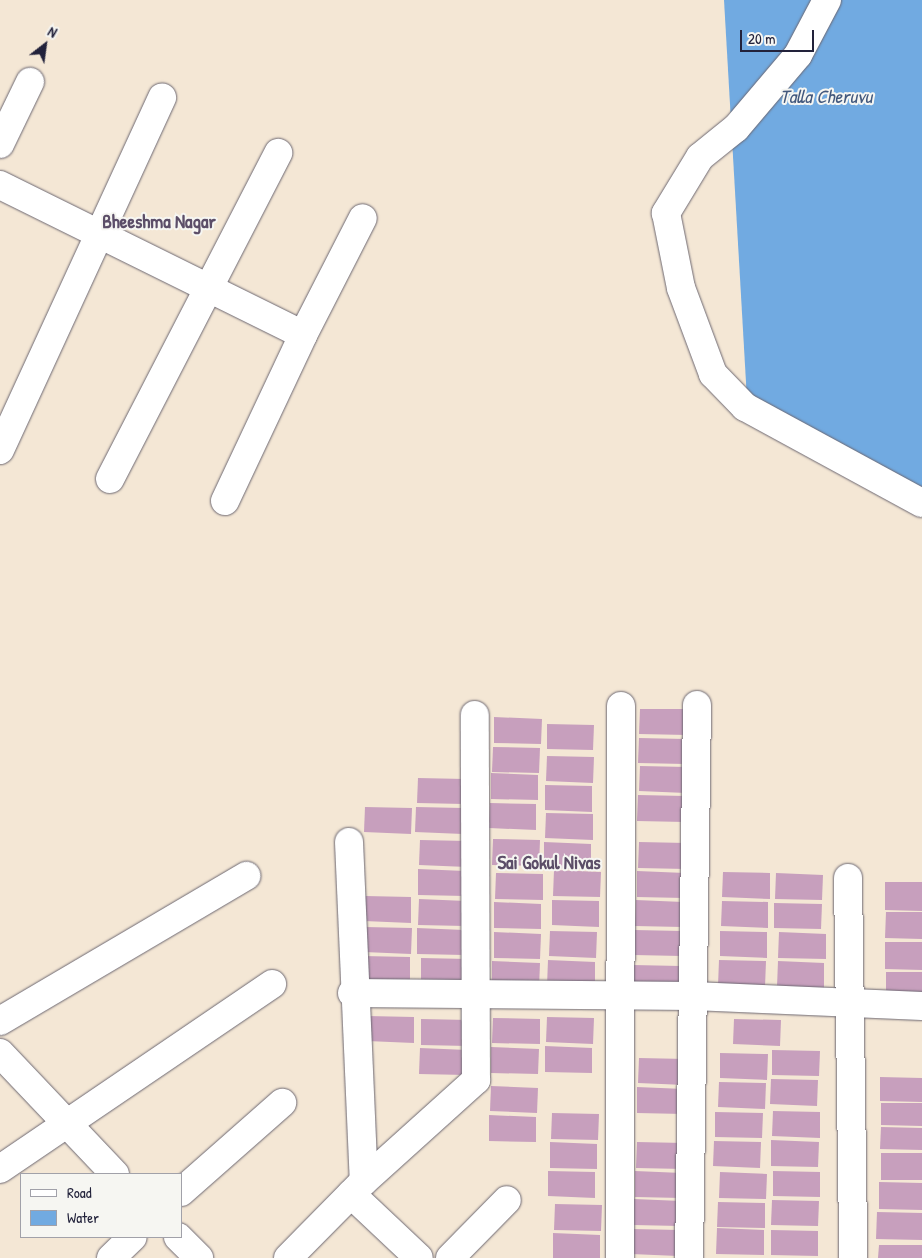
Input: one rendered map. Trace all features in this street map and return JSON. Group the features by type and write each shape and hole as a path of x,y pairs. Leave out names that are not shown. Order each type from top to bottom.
{"street":[{"path":"827,0 798,55 736,128 700,157 666,213 681,288 714,374 745,407 922,503"},
{"path":"0,144 30,82"},
{"path":"0,450 162,97"},
{"path":"110,479 278,152"},
{"path":"0,185 101,233 303,335"},
{"path":"225,501 303,335 363,218"},
{"path":"689,1258 698,705"},
{"path":"620,1258 621,706"},
{"path":"288,1258 357,1188 476,1080 475,715"},
{"path":"350,842 357,1188 419,1258"},
{"path":"0,1021 246,876"},
{"path":"848,878 853,1258"},
{"path":"0,1169 62,1123 272,984"},
{"path":"352,994 693,996 850,1006 922,1006"},
{"path":"0,1054 62,1123 114,1173"},
{"path":"182,1191 282,1103"},
{"path":"450,1258 507,1200"},
{"path":"111,1258 132,1238"},
{"path":"179,1238 199,1258"}],"water":[{"name":"Talla Cheruvu","path":"724,0 922,0 922,502 748,417"}],"building":[{"path":"640,709 687,709 687,735 639,734"},
{"path":"494,717 542,719 541,744 494,743"},
{"path":"547,724 594,725 593,750 547,749"},
{"path":"639,738 685,739 685,764 638,763"},
{"path":"493,747 540,748 539,773 492,772"},
{"path":"547,756 594,757 593,783 546,781"},
{"path":"640,766 687,767 686,793 639,791"},
{"path":"491,773 538,775 538,800 491,799"},
{"path":"418,778 465,779 464,804 417,803"},
{"path":"545,785 592,786 592,812 545,810"},
{"path":"638,795 685,796 685,822 637,821"},
{"path":"490,803 536,804 536,830 489,828"},
{"path":"365,807 412,808 411,834 364,832"},
{"path":"416,807 463,808 463,834 415,832"},
{"path":"546,813 593,814 593,840 545,838"},
{"path":"493,839 540,840 539,866 492,865"},
{"path":"420,840 467,841 467,867 419,865"},
{"path":"544,842 591,844 591,869 544,868"},
{"path":"639,842 686,843 686,869 638,868"},
{"path":"418,869 465,871 465,896 418,895"},
{"path":"554,870 601,872 600,897 553,896"},
{"path":"637,871 685,873 684,898 637,897"},
{"path":"723,872 770,873 770,899 722,897"},
{"path":"496,873 543,874 543,900 495,899"},
{"path":"776,873 823,875 822,900 775,899"},
{"path":"885,882 922,882 922,911 885,910"},
{"path":"365,896 411,897 411,923 364,921"},
{"path":"419,899 466,901 465,926 418,925"},
{"path":"552,900 599,901 599,927 552,925"},
{"path":"636,900 683,902 682,927 635,926"},
{"path":"722,901 768,902 768,928 721,926"},
{"path":"494,902 541,904 541,929 494,928"},
{"path":"774,903 822,904 821,929 774,928"},
{"path":"886,912 922,912 922,939 885,938"},
{"path":"365,927 412,928 411,954 364,952"},
{"path":"417,928 464,930 464,955 417,954"},
{"path":"634,930 682,931 681,956 634,955"},
{"path":"550,931 597,932 596,958 549,956"},
{"path":"720,931 767,932 767,958 720,956"},
{"path":"494,932 541,934 540,959 494,958"},
{"path":"779,932 826,934 826,959 778,958"},
{"path":"885,942 922,942 922,970 885,969"},
{"path":"363,956 410,957 410,983 362,981"},
{"path":"421,958 468,959 468,985 421,984"},
{"path":"548,960 595,962 595,987 547,986"},
{"path":"719,960 766,961 765,987 718,986"},
{"path":"492,961 540,963 539,988 492,987"},
{"path":"778,961 824,963 824,988 777,987"},
{"path":"633,965 680,966 680,992 632,990"},
{"path":"886,972 922,972 922,1001 886,1001"},
{"path":"367,1016 414,1017 414,1043 367,1041"},
{"path":"547,1017 594,1018 593,1044 546,1042"},
{"path":"493,1018 540,1019 540,1044 492,1043"},
{"path":"421,1019 469,1020 468,1046 421,1045"},
{"path":"734,1019 781,1020 780,1046 733,1044"},
{"path":"545,1046 592,1048 592,1073 545,1072"},
{"path":"491,1047 539,1049 538,1074 491,1073"},
{"path":"420,1048 467,1050 466,1075 419,1074"},
{"path":"772,1050 820,1051 819,1076 772,1075"},
{"path":"720,1053 768,1054 767,1080 720,1078"},
{"path":"639,1058 686,1059 685,1085 638,1083"},
{"path":"880,1077 922,1078 922,1102 880,1101"},
{"path":"771,1079 818,1080 817,1106 770,1104"},
{"path":"719,1082 766,1083 765,1109 718,1107"},
{"path":"491,1086 538,1088 537,1113 490,1111"},
{"path":"637,1087 684,1089 684,1114 637,1113"},
{"path":"881,1103 922,1103 922,1126 881,1125"},
{"path":"773,1111 820,1112 820,1138 772,1136"},
{"path":"715,1112 763,1113 762,1138 715,1137"},
{"path":"552,1113 599,1114 598,1140 551,1139"},
{"path":"489,1115 536,1117 536,1142 489,1141"},
{"path":"881,1127 922,1128 922,1150 880,1149"},
{"path":"771,1140 819,1142 818,1167 771,1166"},
{"path":"714,1141 761,1142 760,1168 713,1166"},
{"path":"550,1142 597,1144 597,1169 550,1168"},
{"path":"637,1142 684,1143 684,1169 636,1168"},
{"path":"881,1153 922,1153 922,1180 881,1180"},
{"path":"548,1171 595,1172 595,1198 548,1196"},
{"path":"635,1171 682,1173 682,1198 635,1197"},
{"path":"773,1171 820,1172 820,1197 773,1196"},
{"path":"720,1172 767,1174 766,1199 719,1198"},
{"path":"879,1182 922,1183 922,1210 879,1209"},
{"path":"634,1199 681,1201 680,1226 633,1225"},
{"path":"772,1200 819,1201 818,1226 771,1225"},
{"path":"718,1202 765,1203 765,1228 717,1227"},
{"path":"555,1204 602,1205 601,1231 554,1230"},
{"path":"877,1212 922,1213 922,1240 876,1239"},
{"path":"717,1228 764,1230 764,1255 716,1254"},
{"path":"632,1229 679,1230 678,1256 631,1254"},
{"path":"771,1230 818,1231 818,1256 771,1255"},
{"path":"553,1233 600,1235 600,1258 553,1258"},
{"path":"879,1245 922,1245 922,1258 878,1258"}],"district":[{"name":"Bheeshma Nagar","path":"159,222"},
{"name":"Sai Gokul Nivas","path":"549,863"}]}
